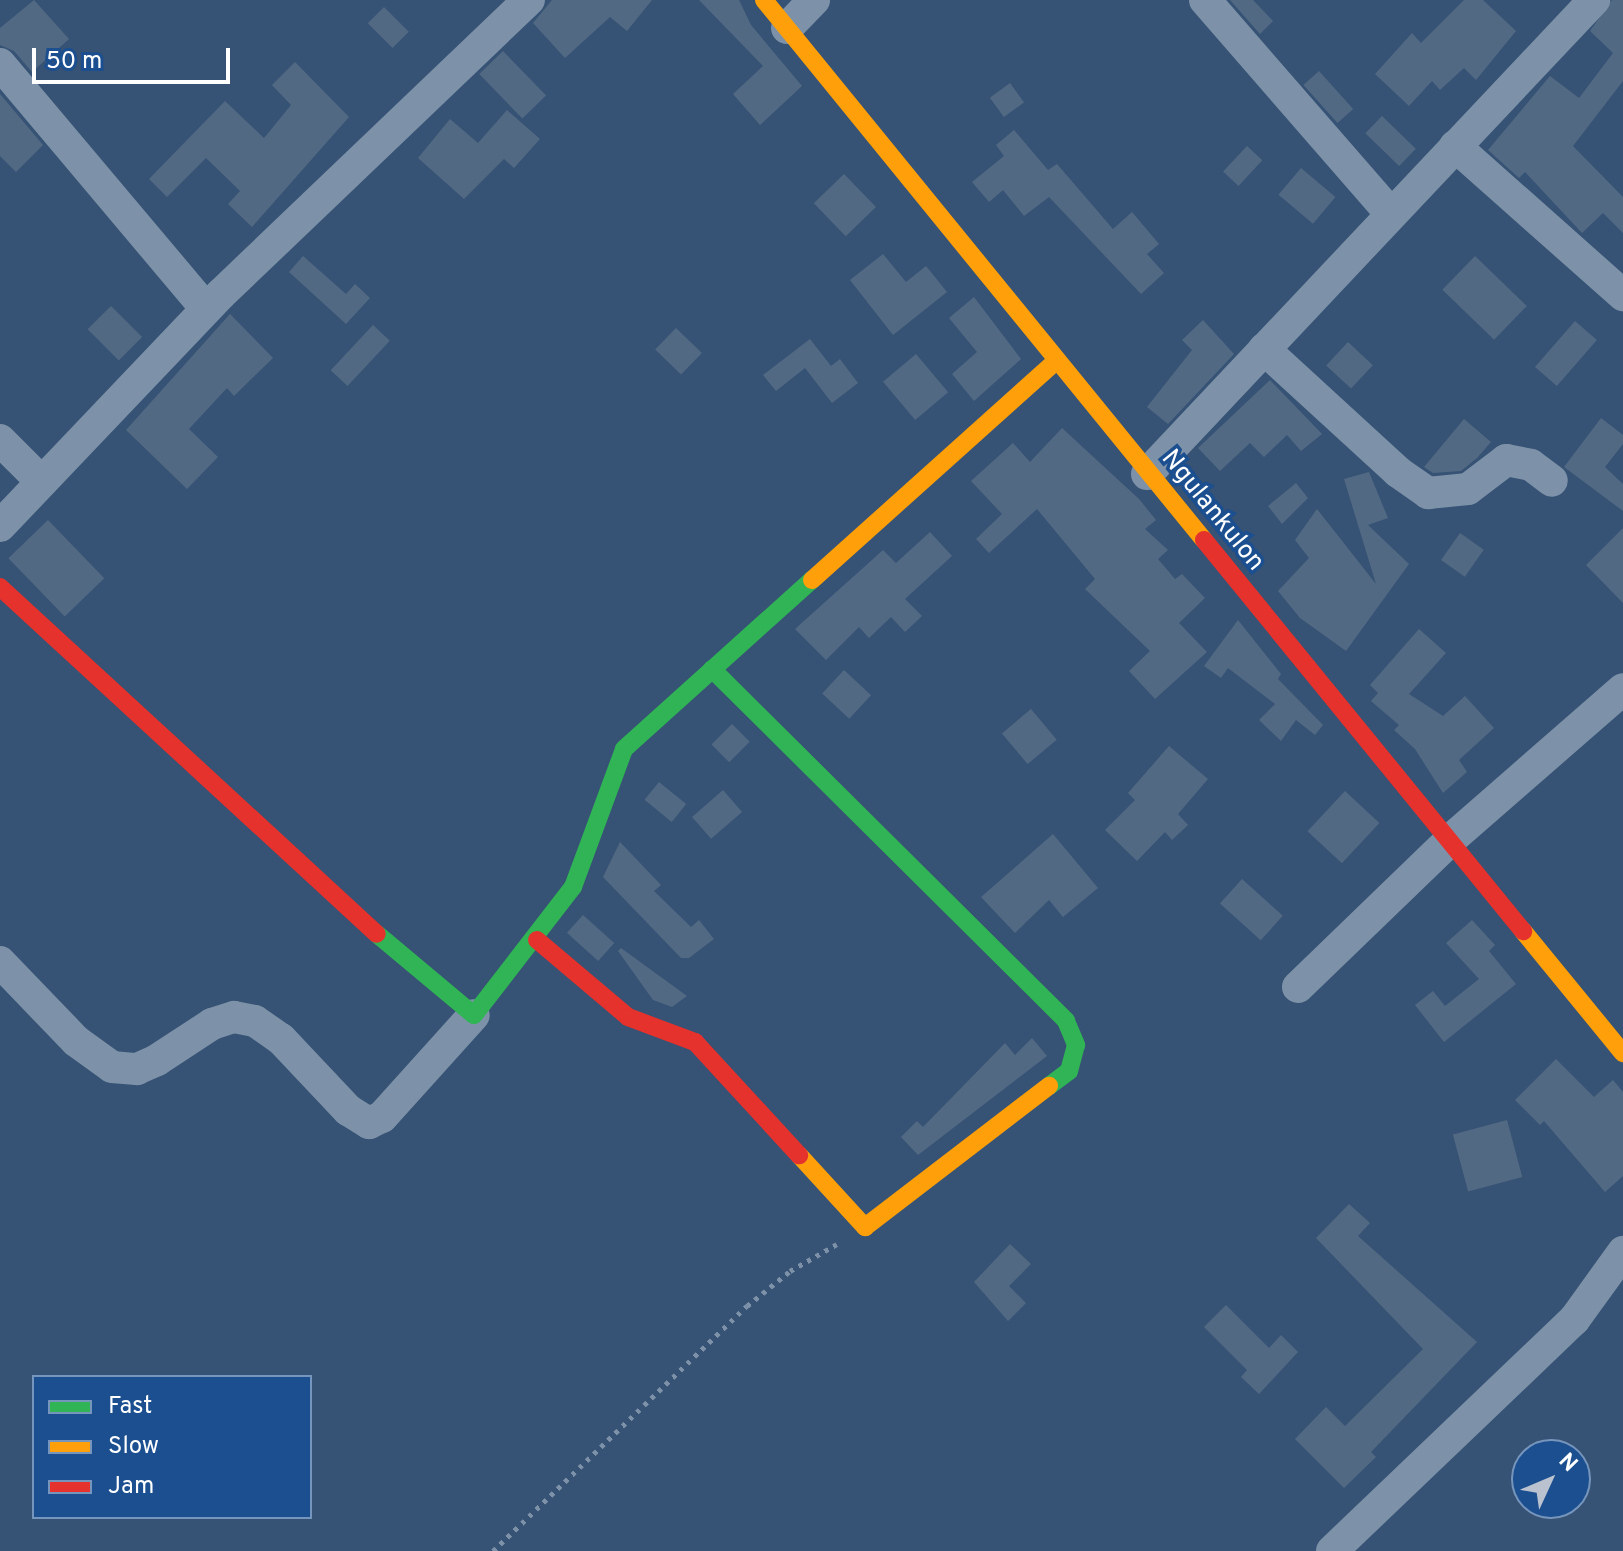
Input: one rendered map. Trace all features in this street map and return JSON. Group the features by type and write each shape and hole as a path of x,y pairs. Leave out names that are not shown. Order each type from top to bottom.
{"street":[{"path":"0,526 206,309 529,0"},
{"name":"Ngulankulon","path":"764,0 1055,362 1623,1053"},
{"path":"787,28 814,0"},
{"path":"1205,0 1391,214"},
{"path":"1147,474 1594,0"},
{"path":"0,64 206,309"},
{"path":"1455,146 1623,295"},
{"path":"1264,349 1398,472 1428,493 1468,489 1506,460 1531,465 1552,481"},
{"path":"0,962 76,1041 112,1067 137,1069 157,1060 212,1024 234,1017 255,1021 281,1039 348,1110 369,1123 391,1109 537,940 573,887 624,749 1055,362"},
{"path":"0,440 42,482"},
{"path":"0,587 341,904 474,1015"},
{"path":"537,940 628,1017 695,1042 865,1227 1069,1071 1076,1045 1066,1021 712,669"},
{"path":"1298,987 1449,841 1623,689"},
{"path":"1332,1551 1574,1320 1623,1252"}],"path":[{"path":"493,1551 747,1306 790,1271 865,1227"}],"building":[{"path":"34,0 69,39 32,72 14,51 0,45 0,28"},
{"path":"552,0 652,0 627,31 610,17 565,58 533,23"},
{"path":"699,0 739,0 751,25 802,86 760,125 733,94 763,66"},
{"path":"1230,0 1253,0 1273,21 1260,34"},
{"path":"1464,0 1483,0 1516,31 1476,80 1464,68 1440,90 1432,81 1409,106 1375,74 1412,33 1421,43"},
{"path":"1612,0 1623,0 1623,81 1573,146 1623,197 1623,233 1603,213 1582,233 1525,172 1519,178 1488,150 1550,76 1579,98 1613,53 1590,31"},
{"path":"384,7 409,32 392,48 368,23"},
{"path":"503,51 546,96 522,119 479,74"},
{"path":"295,62 349,117 252,227 228,204 240,191 206,158 167,197 149,179 225,101 264,138 291,105 272,85"},
{"path":"1319,71 1353,109 1338,123 1303,85"},
{"path":"1010,83 1024,102 1004,117 990,98"},
{"path":"0,94 43,145 16,172 0,156"},
{"path":"507,110 540,139 514,168 504,159 464,199 418,158 450,119 478,143"},
{"path":"1382,116 1416,149 1399,166 1365,133"},
{"path":"1014,130 1048,170 1057,164 1113,229 1132,212 1159,244 1147,254 1164,273 1141,294 1049,197 1024,216 1003,190 989,202 972,182 1004,156 996,145"},
{"path":"1247,146 1262,160 1238,186 1223,172"},
{"path":"1301,168 1335,197 1313,224 1279,195"},
{"path":"844,174 876,207 846,236 814,203"},
{"path":"883,254 906,282 926,266 947,292 893,335 850,280"},
{"path":"303,256 346,294 355,284 370,298 346,324 289,272"},
{"path":"1475,256 1527,306 1494,340 1442,290"},
{"path":"974,297 1021,359 974,401 952,374 977,352 949,318"},
{"path":"111,306 142,337 119,360 88,329"},
{"path":"230,314 273,358 234,396 227,388 189,429 218,457 187,489 126,430"},
{"path":"1203,320 1234,354 1168,424 1147,407 1192,350 1182,340"},
{"path":"1575,321 1597,340 1557,386 1535,367"},
{"path":"373,325 390,341 348,386 331,370"},
{"path":"676,328 702,353 681,375 655,350"},
{"path":"810,339 831,366 840,359 858,383 832,403 805,368 776,391 763,375"},
{"path":"1348,342 1373,365 1351,389 1326,365"},
{"path":"916,354 948,392 915,420 883,382"},
{"path":"1270,380 1322,434 1301,451 1287,435 1264,457 1250,443 1220,471 1198,448"},
{"path":"1601,418 1623,435 1623,444 1605,467 1623,484 1623,511 1564,467"},
{"path":"1464,419 1491,442 1461,471 1433,473 1424,467"},
{"path":"1062,428 1139,499 1156,520 1145,529 1168,550 1158,559 1175,579 1182,574 1205,598 1179,623 1207,652 1155,699 1129,671 1150,651 1085,589 1095,579 1037,509 989,553 976,539 1002,514 971,481 1013,443 1030,462"},
{"path":"1369,472 1388,518 1368,525 1409,564 1346,651 1300,618 1278,591 1309,558 1295,540 1317,509 1376,584 1344,479"},
{"path":"1296,483 1308,498 1282,524 1268,506"},
{"path":"48,520 104,578 65,616 8,558"},
{"path":"1623,528 1623,603 1586,565"},
{"path":"930,532 952,556 905,599 922,616 905,632 891,617 869,638 859,627 826,660 795,629 883,550 896,563"},
{"path":"1460,533 1484,550 1465,577 1441,560"},
{"path":"1238,620 1281,674 1278,679 1323,725 1315,735 1296,720 1281,741 1259,720 1275,704 1228,668 1221,678 1204,666"},
{"path":"1419,629 1446,653 1409,694 1443,716 1465,696 1494,728 1459,760 1467,772 1443,793 1415,749 1394,730 1399,725 1371,701 1378,693 1370,685"},
{"path":"844,670 871,695 849,719 822,693"},
{"path":"1031,709 1057,740 1028,764 1002,733"},
{"path":"732,724 750,742 729,762 711,745"},
{"path":"1169,746 1208,779 1178,814 1188,825 1172,840 1165,832 1137,861 1105,830 1135,800 1128,793"},
{"path":"659,782 686,804 672,822 645,800"},
{"path":"723,790 742,812 711,839 692,817"},
{"path":"1345,791 1379,823 1342,863 1307,831"},
{"path":"1053,834 1098,888 1063,917 1049,900 1015,933 981,897"},
{"path":"620,842 661,885 654,891 691,927 699,920 714,939 689,958 681,958 603,877"},
{"path":"1242,879 1283,916 1261,940 1220,904"},
{"path":"583,915 614,943 598,961 567,933"},
{"path":"1472,920 1495,945 1489,951 1516,984 1444,1042 1415,1005 1433,991 1445,1006 1479,979 1446,943"},
{"path":"621,948 687,996 672,1007 653,1000 618,951"},
{"path":"1032,1038 1047,1056 918,1155 901,1137 917,1121 923,1127 1005,1043 1015,1055"},
{"path":"1556,1059 1594,1097 1613,1080 1623,1092 1623,1176 1605,1192 1544,1121 1540,1125 1515,1100"},
{"path":"1507,1120 1522,1177 1468,1191 1453,1134"},
{"path":"1349,1204 1370,1223 1358,1236 1477,1342 1371,1452 1376,1457 1344,1488 1295,1439 1326,1407 1345,1426 1423,1349 1316,1238"},
{"path":"1010,1244 1031,1264 1009,1286 1026,1303 1008,1321 974,1282"},
{"path":"1226,1305 1269,1348 1281,1335 1298,1352 1259,1394 1241,1377 1247,1370 1204,1327"}],"traffic: fast":[{"path":"377,934 474,1015 573,887 624,749 812,580"},
{"path":"712,669 1066,1021 1076,1045 1069,1071 1049,1086"}],"traffic: slow":[{"path":"764,0 1204,540"},
{"path":"812,580 1055,362"},
{"path":"1523,931 1623,1053"},
{"path":"799,1155 865,1227 1049,1086"}],"traffic: jam":[{"path":"1204,540 1523,931"},
{"path":"0,587 377,934"},
{"path":"537,940 628,1017 695,1042 799,1155"}]}
